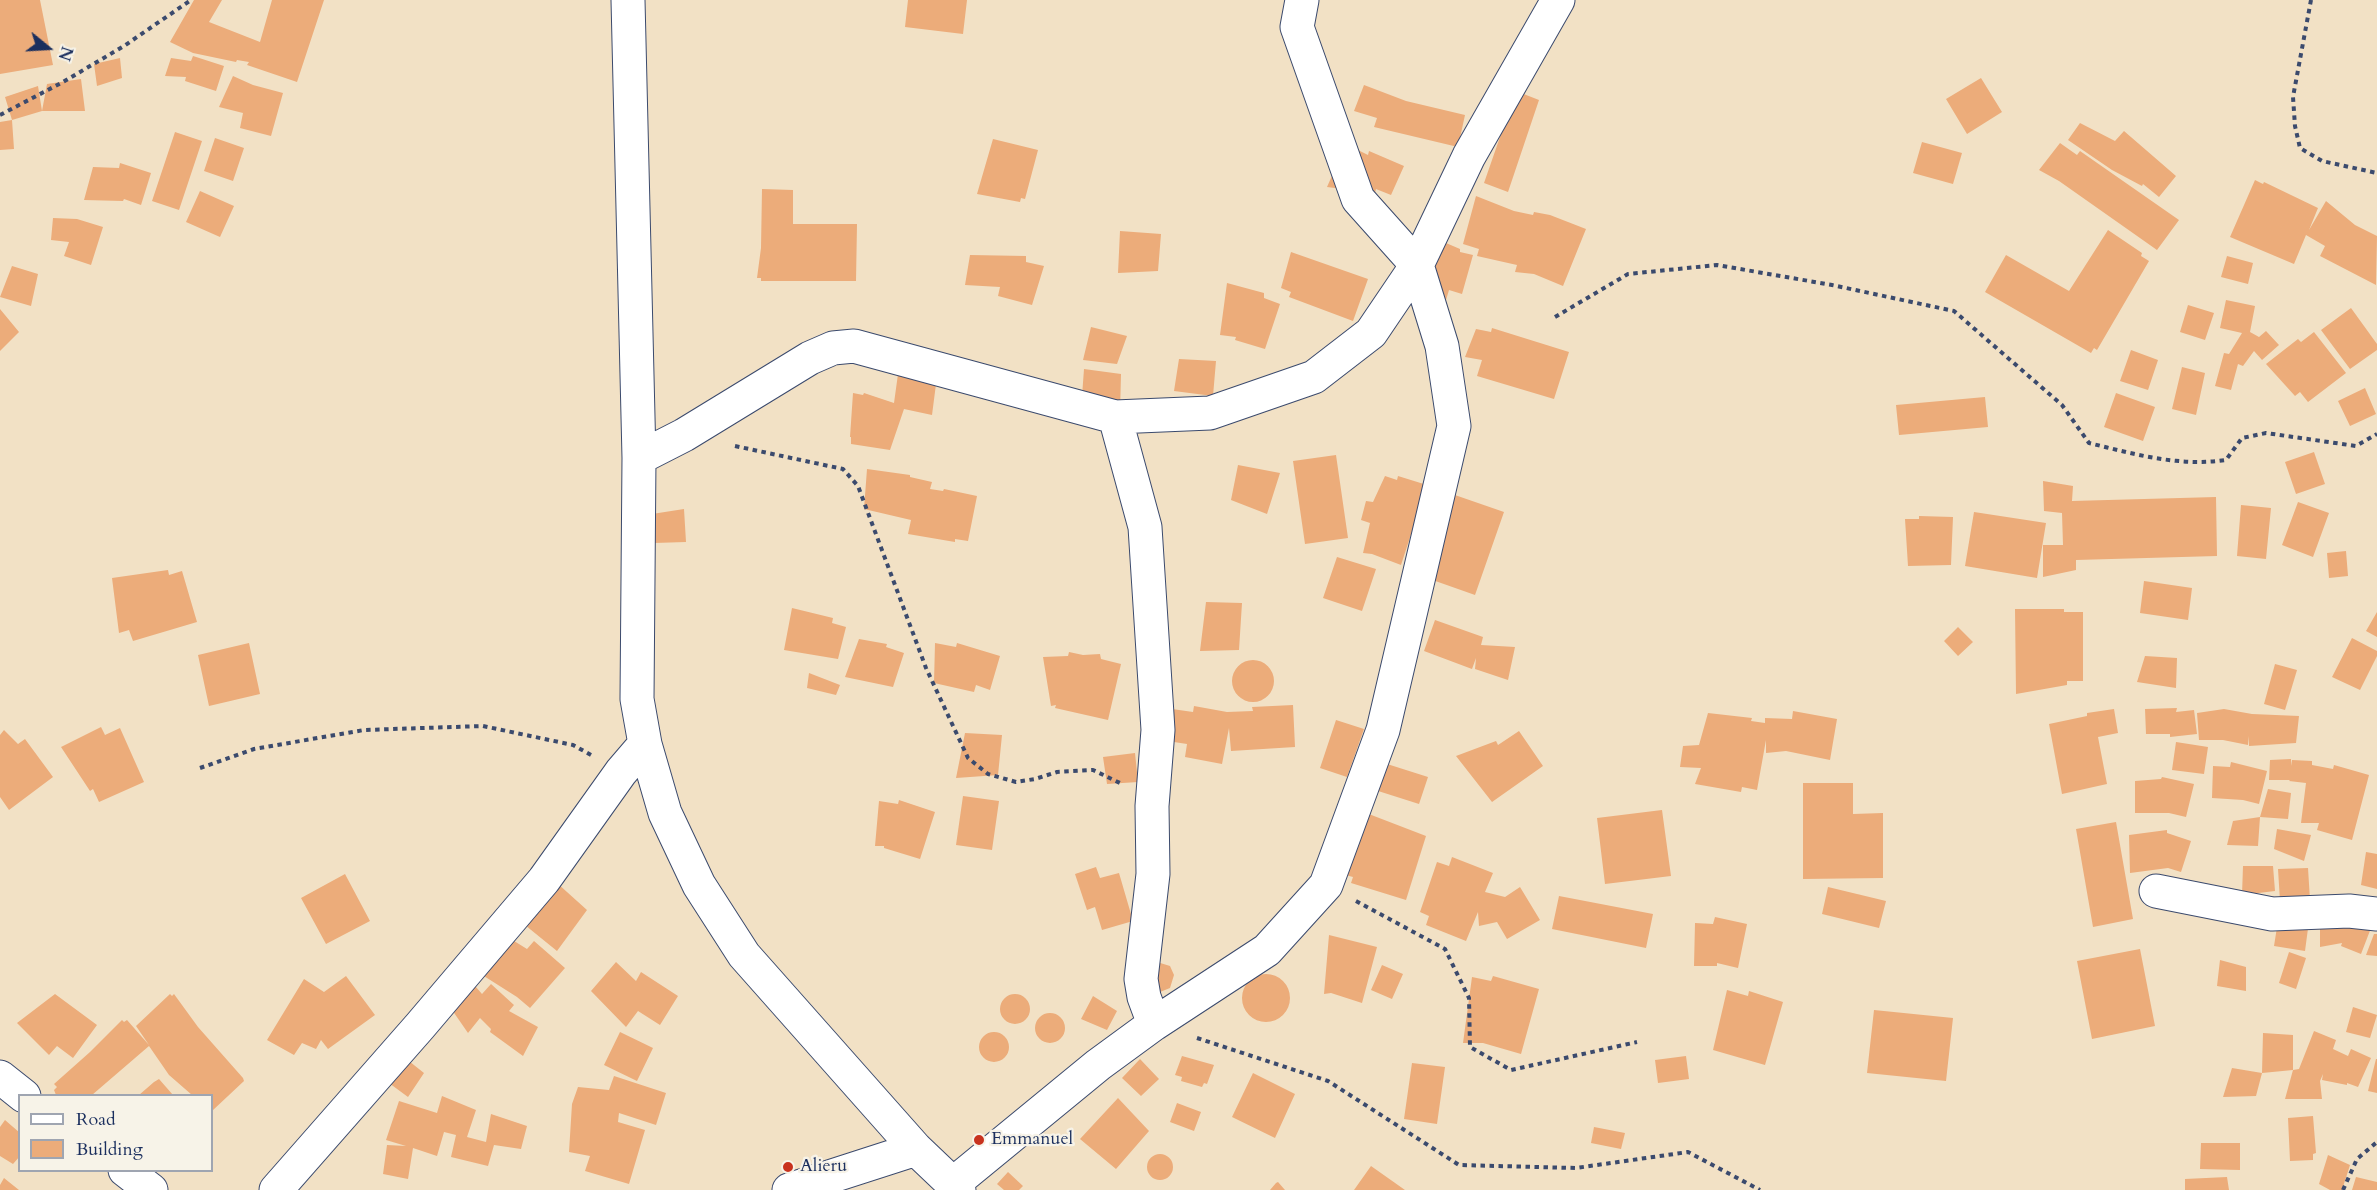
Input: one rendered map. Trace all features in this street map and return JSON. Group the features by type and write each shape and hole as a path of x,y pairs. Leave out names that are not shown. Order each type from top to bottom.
{"street":[{"path":"628,0 639,459 637,699 645,744 665,813 694,875 744,955 916,1149 956,1187 1098,1065 1154,1024 1267,950 1326,885 1383,730 1454,426 1442,346 1417,264 1358,199 1297,27 1302,0"},
{"path":"639,459 684,435 810,358 832,348 854,346 1115,417 1210,413 1314,377 1371,333 1417,264 1469,156 1558,0"},
{"path":"1115,417 1145,528 1158,730 1152,806 1154,874 1141,979 1144,997 1154,1024"},
{"path":"276,1190 544,880 621,772 645,744"},
{"path":"2156,891 2272,914 2349,911 2377,914"},
{"path":"0,1077 23,1094"},
{"path":"789,1190 916,1149"},
{"path":"128,1172 151,1190"}],"path":[{"path":"0,115 94,64 191,0"},
{"path":"2311,0 2293,98 2295,126 2300,148 2322,161 2377,173"},
{"path":"1555,317 1628,274 1717,265 1832,285 1954,311 2062,405 2089,443 2151,458 2201,464 2226,460 2242,438 2266,433 2356,446 2377,434"},
{"path":"684,435 843,470 858,486 926,668 968,758 988,774 1016,782 1057,772 1093,770 1127,786 1152,806"},
{"path":"200,768 254,749 364,729 483,726 573,745 621,772"},
{"path":"1326,885 1445,948 1469,998 1470,1047 1511,1070 1637,1042"},
{"path":"1154,1024 1328,1081 1460,1165 1576,1168 1688,1152 1759,1190"},
{"path":"2343,1190 2357,1159 2377,1142"}],"building":[{"path":"0,0 40,0 53,65 0,74"},
{"path":"194,0 222,0 209,22 260,42 272,0 324,0 297,82 247,65 249,62 237,60 236,62 193,53 170,42"},
{"path":"908,0 967,0 963,34 905,27"},
{"path":"193,56 224,66 216,91 185,81 186,77 165,76 171,58 191,61"},
{"path":"120,58 122,78 97,86 94,64"},
{"path":"233,76 253,85 283,93 271,136 240,128 243,113 219,107"},
{"path":"1981,78 2002,112 1967,134 1946,99"},
{"path":"81,79 85,111 42,111 47,84"},
{"path":"1364,85 1406,101 1465,115 1458,147 1374,127 1377,118 1354,111"},
{"path":"38,86 42,111 12,120 5,97"},
{"path":"1516,91 1539,100 1508,192 1484,183"},
{"path":"12,120 14,149 0,150 0,122"},
{"path":"2080,123 2115,141 2124,131 2176,176 2159,197 2143,184 2142,186 2112,170 2068,140"},
{"path":"175,132 202,141 179,210 152,201"},
{"path":"215,138 244,148 233,181 204,171"},
{"path":"993,139 1038,150 1025,199 1021,198 1020,202 977,194"},
{"path":"1922,142 1962,153 1953,184 1913,173"},
{"path":"2060,143 2077,155 2080,151 2179,220 2157,250 2059,181 2039,170"},
{"path":"1346,144 1368,155 1369,151 1404,166 1391,195 1376,189 1375,193 1327,187"},
{"path":"120,163 151,173 141,205 124,199 123,201 84,200 93,167 119,168"},
{"path":"2255,180 2263,184 2264,182 2318,208 2309,230 2326,201 2355,225 2377,236 2376,285 2320,256 2325,246 2306,235 2294,264 2230,237"},
{"path":"762,189 793,190 793,224 857,224 856,281 761,281 761,278 757,278 761,248"},
{"path":"200,191 234,206 220,237 186,222"},
{"path":"1476,196 1514,211 1533,215 1534,212 1550,215 1586,229 1563,286 1534,274 1515,272 1517,265 1477,256 1479,249 1463,244"},
{"path":"53,218 77,219 103,227 91,265 64,256 69,242 51,240"},
{"path":"2108,230 2142,253 2141,256 2149,261 2097,350 2094,348 2091,353 1985,292 2006,255 2069,291"},
{"path":"1120,231 1161,234 1158,271 1118,273"},
{"path":"1432,237 1460,249 1460,252 1473,255 1462,294 1449,290 1446,300 1412,298"},
{"path":"1291,252 1368,279 1353,321 1289,297 1291,292 1281,288"},
{"path":"970,255 1026,256 1026,262 1044,266 1032,305 998,296 1000,287 965,285"},
{"path":"2227,256 2253,263 2248,284 2221,277"},
{"path":"12,266 38,274 31,306 0,297"},
{"path":"1227,283 1264,293 1264,298 1280,304 1265,349 1235,340 1236,337 1220,335"},
{"path":"2226,300 2255,306 2250,332 2259,337 2266,331 2279,345 2262,360 2254,351 2243,366 2238,364 2231,390 2215,386 2224,353 2229,354 2242,333 2220,328"},
{"path":"2188,305 2214,313 2205,340 2180,332"},
{"path":"2351,308 2377,344 2377,350 2350,369 2321,330"},
{"path":"0,309 19,332 0,351"},
{"path":"1091,327 1127,336 1117,364 1083,360"},
{"path":"1492,328 1569,352 1554,399 1477,376 1482,360 1465,357 1476,329 1491,332"},
{"path":"2314,332 2346,373 2308,402 2300,392 2295,396 2266,364 2298,339 2301,342"},
{"path":"2131,350 2158,360 2148,390 2120,381"},
{"path":"1179,359 1216,361 1213,396 1174,391"},
{"path":"2182,367 2205,373 2196,415 2172,409"},
{"path":"1084,369 1121,374 1120,413 1081,410"},
{"path":"898,374 936,384 932,415 904,409 890,450 851,444 853,393 863,395 864,393 894,403"},
{"path":"2365,388 2376,414 2350,426 2338,401"},
{"path":"2116,393 2155,407 2143,441 2104,427"},
{"path":"1985,397 1988,427 1899,435 1896,405"},
{"path":"2314,452 2325,484 2296,494 2285,462"},
{"path":"1336,455 1348,538 1305,544 1293,461"},
{"path":"1238,465 1280,473 1267,514 1231,500"},
{"path":"867,469 910,475 910,477 932,482 930,489 943,491 944,489 977,496 968,541 955,539 955,542 908,534 911,520 864,509"},
{"path":"1385,476 1397,480 1398,476 1427,485 1401,565 1363,553 1370,523 1361,520 1366,501 1373,502"},
{"path":"2043,481 2073,486 2072,501 2216,497 2217,556 2076,560 2076,570 2043,577 2043,545 2063,545 2062,513 2044,511"},
{"path":"1452,494 1504,512 1475,595 1424,577"},
{"path":"2298,502 2329,513 2313,557 2282,545"},
{"path":"2241,505 2271,508 2266,559 2237,556"},
{"path":"684,509 686,542 654,543 652,514"},
{"path":"1974,512 2046,523 2037,578 1965,566"},
{"path":"1919,516 1953,517 1951,565 1908,566 1905,519 1919,519"},
{"path":"2346,551 2348,576 2329,578 2327,553"},
{"path":"1337,557 1376,569 1362,611 1323,598"},
{"path":"168,570 169,575 182,571 197,622 133,641 129,630 119,633 112,578"},
{"path":"2144,581 2192,588 2188,620 2140,613"},
{"path":"1206,602 1242,603 1239,650 1200,651"},
{"path":"792,608 833,618 832,623 846,627 838,659 784,650"},
{"path":"2015,609 2064,609 2064,612 2083,612 2083,681 2067,681 2067,685 2016,694"},
{"path":"2377,612 2377,637 2366,631"},
{"path":"1435,620 1483,637 1481,645 1515,647 1508,680 1475,669 1476,658 1472,669 1424,651"},
{"path":"1958,627 1973,642 1958,656 1944,641"},
{"path":"2352,638 2377,651 2377,656 2360,690 2332,677"},
{"path":"859,639 887,644 886,647 904,653 893,687 845,677"},
{"path":"249,643 260,694 209,706 198,655"},
{"path":"935,643 956,647 957,643 1000,656 990,690 976,685 974,692 934,683"},
{"path":"1069,652 1083,655 1100,654 1101,659 1121,664 1108,720 1055,708 1056,705 1051,706 1043,657 1068,656"},
{"path":"2145,656 2177,658 2176,688 2137,682"},
{"path":"1253,660 1268,666 1274,681 1268,696 1253,702 1238,696 1232,681 1238,666"},
{"path":"2275,664 2297,670 2285,710 2264,704"},
{"path":"809,673 840,685 836,695 807,688"},
{"path":"1293,705 1295,747 1231,751 1229,728 1222,764 1185,757 1187,744 1161,740 1172,709 1193,712 1194,706 1227,712 1253,711 1252,707"},
{"path":"2177,708 2176,712 2194,710 2197,734 2170,737 2170,734 2146,734 2145,709"},
{"path":"2114,709 2118,733 2098,737 2107,784 2062,794 2049,724 2087,716 2087,713"},
{"path":"2224,709 2252,714 2299,716 2296,743 2249,746 2249,736 2248,745 2223,740 2199,740 2197,713"},
{"path":"1793,711 1837,719 1830,760 1786,751 1766,753 1766,740 1757,790 1742,787 1741,792 1695,784 1701,768 1680,767 1683,746 1699,745 1708,713 1752,718 1751,721 1765,723 1765,718 1792,719"},
{"path":"1336,720 1364,729 1347,777 1320,768"},
{"path":"101,727 105,735 120,728 144,782 99,802 93,789 90,791 61,747"},
{"path":"4,730 18,744 25,739 53,777 9,810 0,797 0,735"},
{"path":"1519,731 1543,766 1492,802 1456,756 1496,741 1498,745"},
{"path":"965,733 1002,735 998,775 956,778"},
{"path":"2176,742 2208,747 2204,774 2172,770"},
{"path":"1135,753 1138,782 1107,784 1103,757"},
{"path":"2291,759 2291,766 2292,760 2312,761 2312,765 2333,769 2334,765 2369,775 2352,840 2317,830 2319,823 2301,823 2306,783 2269,780 2270,760"},
{"path":"2231,762 2267,771 2259,804 2243,800 2212,798 2213,766 2230,767"},
{"path":"1384,763 1428,777 1419,804 1375,790"},
{"path":"2162,777 2194,784 2186,817 2169,813 2135,813 2135,781 2161,779"},
{"path":"1803,783 1853,783 1853,814 1883,813 1883,878 1803,879"},
{"path":"2268,789 2291,793 2288,819 2260,817"},
{"path":"963,796 999,801 992,850 956,845"},
{"path":"899,800 935,812 920,859 884,848 884,846 875,846 879,801 898,804"},
{"path":"1662,810 1671,876 1605,884 1597,818"},
{"path":"1361,811 1426,836 1406,900 1351,883 1353,877 1330,871"},
{"path":"2260,817 2258,846 2227,845 2233,821"},
{"path":"2116,822 2133,919 2093,927 2076,829"},
{"path":"2277,829 2311,835 2304,861 2274,849"},
{"path":"2167,830 2167,833 2191,841 2181,872 2168,868 2130,873 2129,835"},
{"path":"2366,852 2377,854 2377,889 2361,885"},
{"path":"1452,857 1493,873 1485,892 1505,897 1520,887 1540,920 1507,939 1497,922 1479,926 1478,912 1466,941 1426,925 1429,916 1420,912 1437,862 1449,866"},
{"path":"2243,866 2273,866 2275,891 2242,895"},
{"path":"1096,867 1100,878 1119,873 1133,921 1102,930 1095,907 1087,910 1075,874"},
{"path":"2308,868 2310,900 2280,901 2278,869"},
{"path":"345,874 370,921 326,944 301,898"},
{"path":"557,883 587,910 557,951 520,921"},
{"path":"1828,887 1886,901 1879,928 1822,914"},
{"path":"1559,896 1653,914 1646,948 1552,929"},
{"path":"2320,908 2371,928 2361,954 2341,946 2342,943 2320,947"},
{"path":"1715,917 1747,924 1738,968 1717,963 1717,966 1694,966 1695,923 1713,924"},
{"path":"2278,921 2309,921 2305,951 2274,946"},
{"path":"2374,934 2377,934 2377,956 2366,955"},
{"path":"1329,935 1377,947 1362,1003 1331,993 1324,994"},
{"path":"506,936 527,949 534,941 565,968 530,1008 476,971"},
{"path":"2140,949 2155,1026 2092,1039 2077,961"},
{"path":"2289,952 2306,958 2296,989 2279,983"},
{"path":"2220,960 2246,967 2246,991 2217,986"},
{"path":"616,962 636,981 641,972 678,996 660,1025 638,1011 626,1027 591,991"},
{"path":"1157,962 1170,966 1174,975 1170,988 1160,992 1155,992"},
{"path":"1382,965 1403,974 1392,999 1371,990"},
{"path":"1266,974 1283,981 1290,998 1283,1015 1266,1022 1249,1015 1242,998 1249,981"},
{"path":"346,976 375,1015 328,1049 321,1040 316,1049 302,1043 294,1055 267,1040 304,979 324,992"},
{"path":"1493,976 1539,989 1521,1054 1483,1043 1463,1043 1472,977 1491,981"},
{"path":"469,979 482,994 491,984 514,1005 509,1011 538,1027 523,1056 490,1032 491,1029 480,1018 468,1033 450,1007"},
{"path":"1727,990 1748,996 1749,991 1783,1002 1765,1065 1713,1050"},
{"path":"55,994 97,1025 73,1058 57,1046 49,1055 17,1023"},
{"path":"170,994 172,996 174,994 198,1027 244,1081 213,1110 213,1094 191,1094 169,1075 149,1046 93,1094 56,1094 54,1090 57,1087 54,1084 122,1020 124,1022 127,1020 149,1045 136,1026"},
{"path":"1015,994 1025,999 1030,1009 1025,1019 1015,1024 1005,1019 1000,1009 1005,999"},
{"path":"1093,996 1117,1011 1107,1030 1081,1019"},
{"path":"2353,1007 2377,1015 2370,1038 2346,1032"},
{"path":"1874,1010 1953,1018 1946,1081 1867,1073"},
{"path":"1050,1013 1061,1017 1065,1028 1061,1039 1050,1043 1039,1039 1035,1028 1039,1017"},
{"path":"2314,1031 2336,1040 2333,1049 2348,1056 2351,1049 2371,1058 2358,1087 2347,1083 2347,1085 2322,1080 2323,1074 2320,1081 2322,1099 2285,1099 2293,1070 2299,1069"},
{"path":"620,1032 653,1048 637,1081 604,1065"},
{"path":"994,1032 1005,1036 1009,1047 1005,1058 994,1062 983,1058 979,1047 983,1036"},
{"path":"2263,1033 2293,1035 2293,1070 2262,1073"},
{"path":"390,1046 424,1073 408,1097 374,1072"},
{"path":"1182,1056 1214,1065 1207,1084 1204,1083 1202,1087 1181,1081 1182,1077 1175,1075"},
{"path":"1686,1056 1689,1079 1658,1083 1655,1060"},
{"path":"1140,1059 1159,1079 1141,1096 1122,1078"},
{"path":"2377,1059 2377,1093 2368,1091"},
{"path":"1412,1063 1445,1067 1437,1124 1404,1119"},
{"path":"2232,1068 2262,1073 2256,1096 2223,1097"},
{"path":"1253,1073 1295,1094 1275,1138 1232,1117"},
{"path":"614,1076 666,1093 656,1125 619,1113 618,1122 645,1130 629,1184 585,1171 590,1156 569,1152 572,1104 578,1087 609,1090"},
{"path":"159,1079 172,1094 140,1094"},
{"path":"442,1096 476,1110 467,1137 486,1142 491,1114 527,1126 521,1149 494,1145 488,1166 451,1157 456,1135 444,1132 437,1156 413,1148 408,1179 383,1174 387,1145 406,1146 386,1140 399,1101 437,1113"},
{"path":"1118,1098 1149,1131 1116,1169 1080,1139"},
{"path":"1177,1103 1201,1112 1194,1131 1170,1122"},
{"path":"2313,1116 2316,1153 2313,1154 2313,1160 2290,1161 2288,1118"},
{"path":"5,1120 18,1131 18,1158 13,1164 0,1156 0,1127"},
{"path":"1594,1127 1625,1133 1621,1149 1591,1143"},
{"path":"2201,1143 2240,1143 2240,1170 2200,1169"},
{"path":"1160,1154 1169,1158 1173,1167 1169,1176 1160,1180 1151,1176 1147,1167 1151,1158"},
{"path":"2328,1155 2350,1165 2342,1190 2330,1190 2319,1184"},
{"path":"1371,1166 1405,1190 1354,1190"},
{"path":"1008,1172 1023,1186 1019,1190 1004,1190 997,1184"},
{"path":"2227,1177 2229,1190 2185,1190 2185,1179"},
{"path":"2356,1177 2377,1182 2377,1190 2352,1190"},
{"path":"4,1178 19,1190 0,1190"},
{"path":"1278,1182 1285,1190 1270,1190 1276,1183"}],"place":[{"name":"Emmanuel","path":"979,1140"},
{"name":"Alieru","path":"788,1167"}]}
